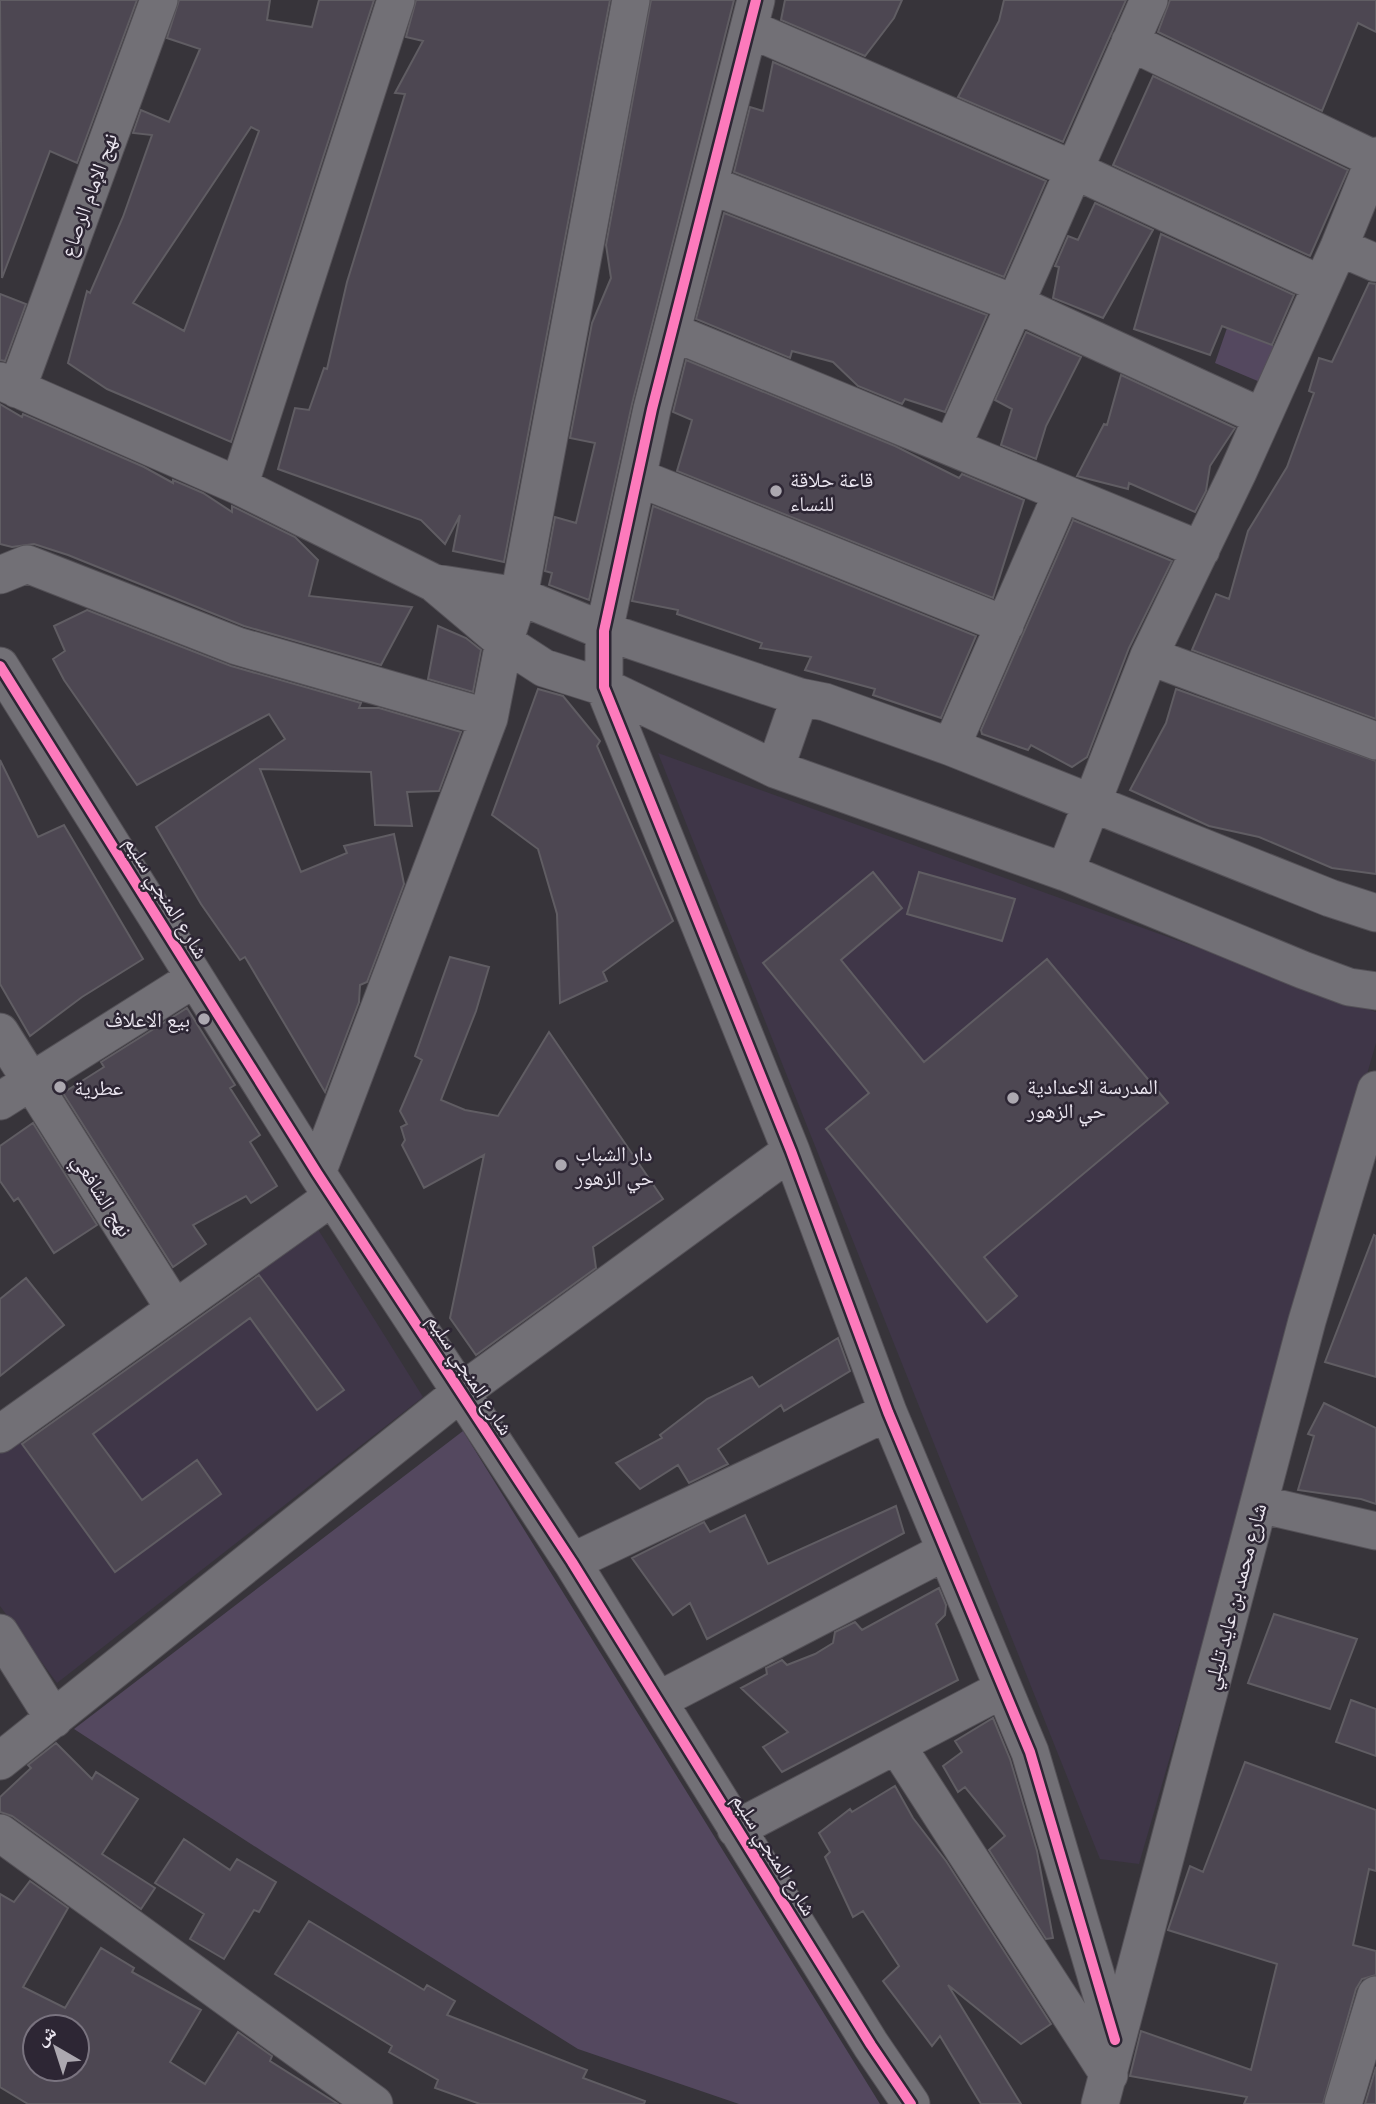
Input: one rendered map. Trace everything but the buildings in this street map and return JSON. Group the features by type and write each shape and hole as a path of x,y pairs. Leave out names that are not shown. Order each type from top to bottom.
{"street":[{"name":"نهج الإمام الرصاع","path":"8,385 159,0"},
{"path":"239,486 396,0"},
{"path":"0,1434 174,1308 324,1185 489,718 504,642 519,596 631,0"},
{"path":"951,447 1149,0"},
{"path":"1108,2073 1030,1752 888,1412 791,1151 604,687 604,631 672,332 753,14 1074,170 1322,285"},
{"path":"1065,872 1149,656 1201,550 1322,285 1375,158 1130,42"},
{"path":"710,185 1016,304 1262,416"},
{"path":"1339,247 1376,263"},
{"path":"672,332 1201,550"},
{"path":"8,385 239,486 434,583 504,642 544,668 604,687 775,769 1065,872 1349,987 1376,991"},
{"path":"639,478 1006,625"},
{"path":"951,747 1062,493"},
{"path":"0,575 27,564 237,646 489,718"},
{"path":"434,583 519,596 604,631 800,697 825,702 951,747 1090,805 1330,898 1376,913"},
{"path":"1149,656 1376,741"},
{"name":"شارع المنجي سليم","path":"0,666 324,1185 572,1562 871,2045 911,2104"},
{"path":"775,769 800,697"},
{"path":"0,1101 195,978"},
{"name":"نهج الشافعي","path":"0,1032 174,1308"},
{"name":"شارع محمد بن عايد تليلي","path":"1108,2073 1307,1321 1376,1090"},
{"path":"0,1761 460,1393 791,1151"},
{"path":"572,1562 888,1412"},
{"path":"1259,1504 1376,1531"},
{"path":"659,1700 946,1551"},
{"path":"0,1633 54,1719"},
{"path":"736,1829 1003,1689"},
{"path":"897,1746 1108,2073"},
{"path":"0,1833 374,2104"},
{"path":"1343,2104 1376,1995"}],"shaded area":[{"path":"1227,328 1280,348 1260,382 1215,363"},
{"path":"658,753 1376,1012 1376,1043 1139,1864 1100,1859"},
{"path":"314,1223 423,1397 57,1683 0,1606 0,1444","holes":["255,1269 343,1389 250,1318 93,1434 142,1500 196,1460 221,1494 115,1572 21,1442"]},
{"path":"463,1431 880,2104 739,2104 578,2049 265,1853 74,1729"}],"cycle path":[{"path":"756,0 652,409 604,631 604,687 791,1151 888,1412 1030,1752 1115,2040"},
{"path":"0,666 317,1173 572,1562 871,2045 911,2104"}],"place":[{"name":"قاعة حلاقة للنساء","path":"776,491"},
{"name":"بيع الاعلاف","path":"204,1019"},
{"name":"عطرية","path":"60,1087"},
{"name":"المدرسة الاعدادية حي الزهور","path":"1013,1098"},
{"name":"دار الشباب حي الزهور","path":"561,1165"}]}
